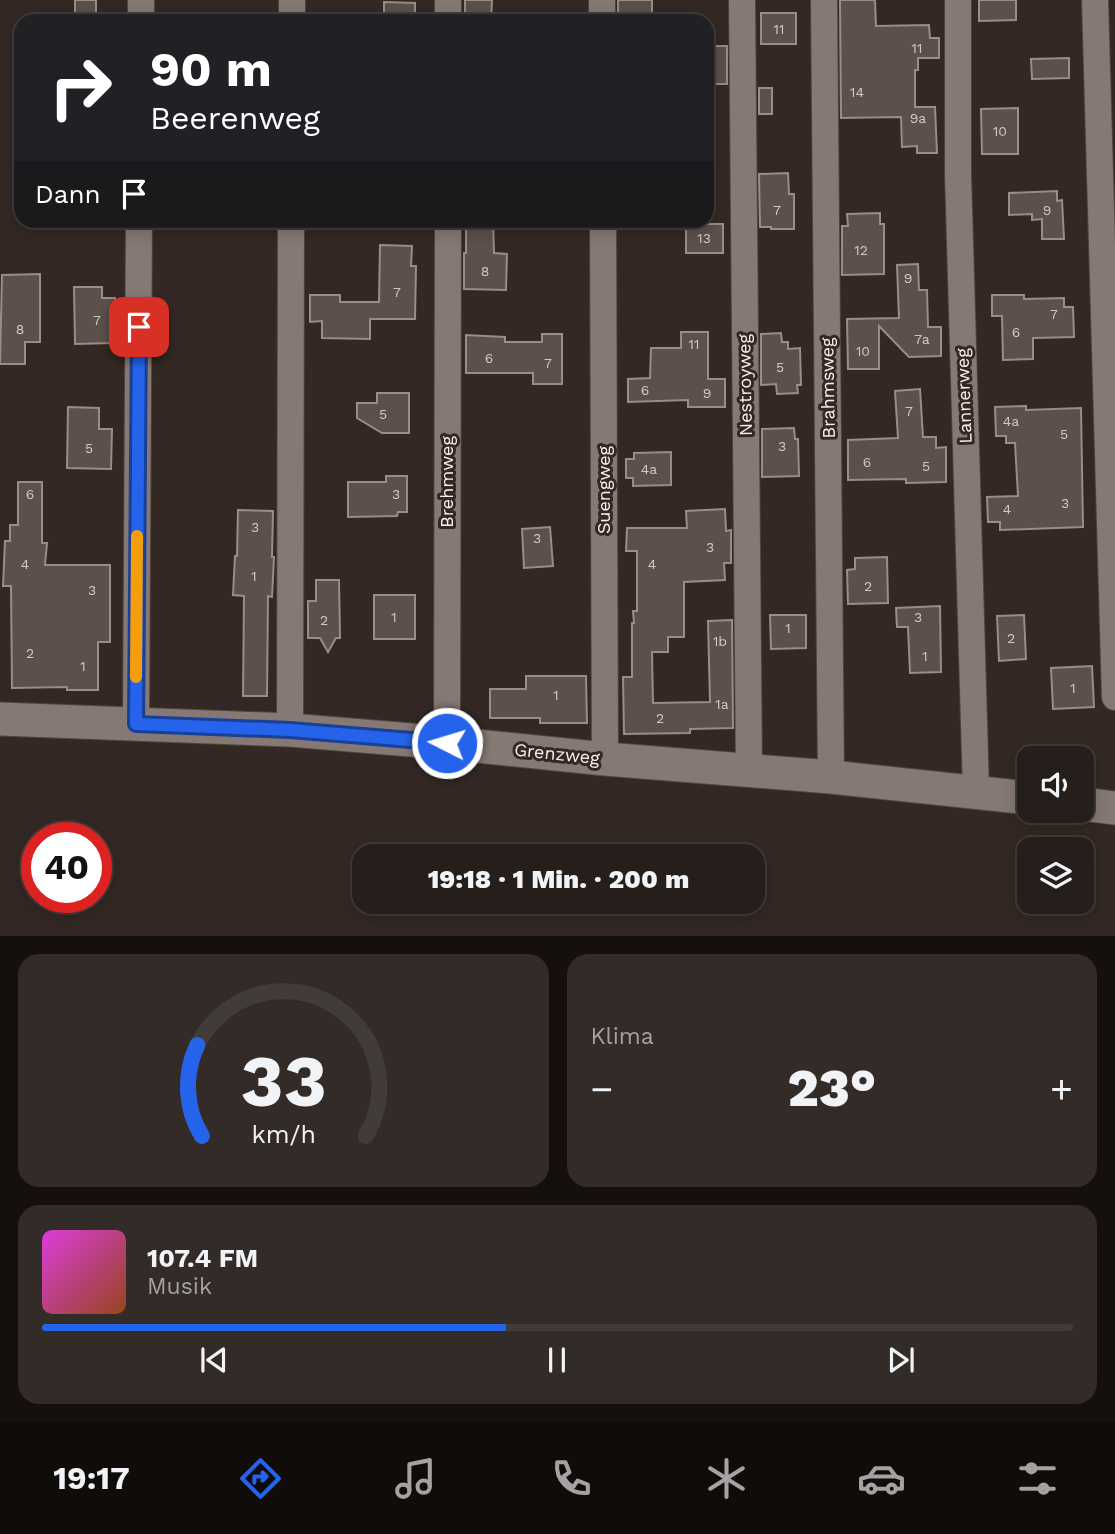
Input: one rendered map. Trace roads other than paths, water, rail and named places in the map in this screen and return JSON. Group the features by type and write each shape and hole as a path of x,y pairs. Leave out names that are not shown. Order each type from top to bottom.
{"street":[{"name":"Nestroyweg","path":"742,0 749,770"},
{"name":"Brahmsweg","path":"824,0 831,777"},
{"name":"Lannerweg","path":"958,0 958,174 976,791"},
{"path":"1095,0 1115,697"},
{"path":"136,724 139,228"},
{"path":"290,730 291,228"},
{"name":"Brehmweg","path":"447,228 447,743"},
{"name":"Suengweg","path":"603,228 605,759"},
{"name":"Grenzweg","path":"0,719 290,730 831,777 1017,796"},
{"path":"1094,805 1115,808"}]}
